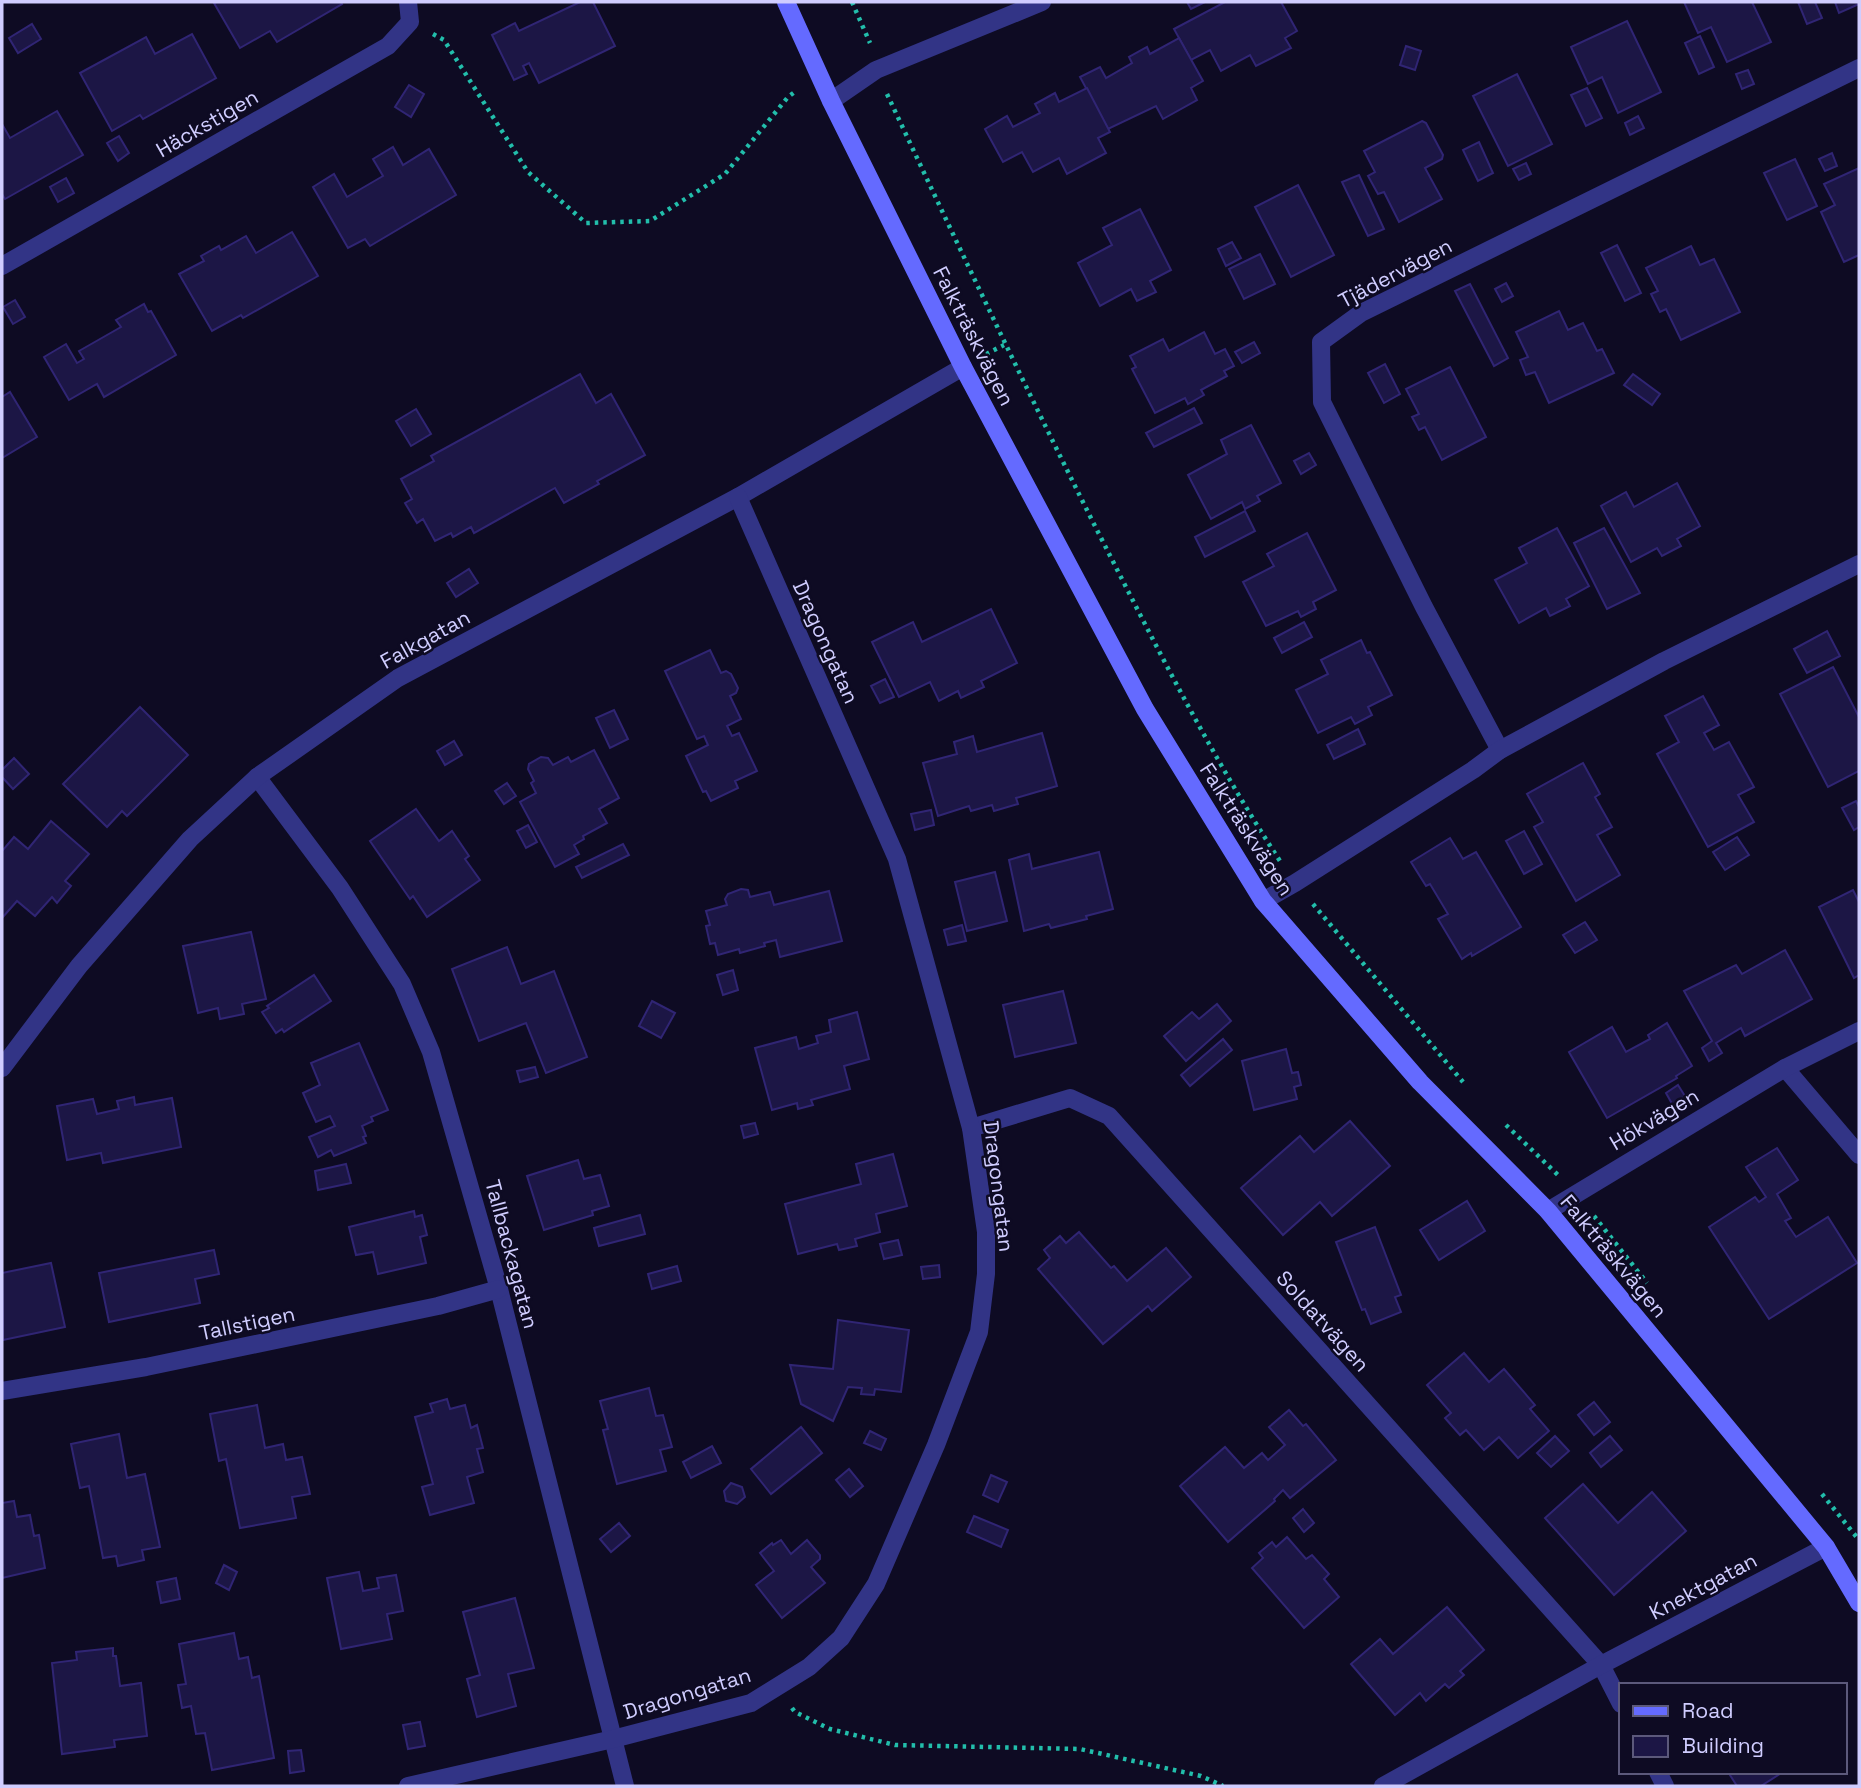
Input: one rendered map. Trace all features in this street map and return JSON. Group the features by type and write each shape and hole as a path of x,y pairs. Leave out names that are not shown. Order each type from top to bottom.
{"street":[{"path":"408,2 410,22"},
{"name":"Falkträskvägen","path":"786,2 831,101 963,367 1145,709 1263,901 1420,1082 1548,1211 1826,1547 1859,1603"},
{"path":"831,101 876,70 1042,2"},
{"name":"Häckstigen","path":"2,266 388,46 410,22"},
{"name":"Tjädervägen","path":"1500,750 1424,607 1322,402 1321,342 1361,313 1859,68"},
{"name":"Falkgatan","path":"2,1068 79,967 190,839 257,777 398,678 737,497 963,367"},
{"name":"Dragongatan","path":"408,1786 613,1739 751,1703 809,1667 841,1637 876,1584 936,1445 979,1332 986,1274 986,1232 971,1128 897,859 737,497"},
{"path":"1263,901 1473,770 1500,750 1664,661 1859,564"},
{"name":"Tallbackagatan","path":"257,777 340,888 402,984 430,1052 499,1289 625,1786"},
{"name":"Hökvägen","path":"1548,1211 1784,1068 1859,1031"},
{"path":"1784,1068 1859,1155"},
{"name":"Soldatvägen","path":"971,1128 1070,1098 1109,1116 1601,1665"},
{"name":"Tallstigen","path":"2,1391 146,1367 438,1306 499,1289"},
{"name":"Knektgatan","path":"1383,1786 1601,1665 1826,1547"},
{"path":"1601,1665 1619,1700"}],"path":[{"path":"852,2 874,53 876,70 1004,345 1160,654 1241,802 1295,883 1468,1088"},
{"path":"410,22 444,40 528,172 586,223 650,221 725,174 788,97 819,73"},
{"path":"1497,1116 1575,1193 1653,1290"},
{"path":"1817,1488 1852,1527 1859,1540"},
{"path":"775,1688 795,1712 830,1729 895,1745 1080,1749 1201,1776 1223,1786"}],"building":[{"path":"580,2 593,2 615,46 539,83 529,63 523,66 527,74 514,80 492,35 515,23 519,31"},
{"path":"1187,2 1205,2 1191,9"},
{"path":"1225,2 1281,2 1297,31 1285,38 1291,48 1256,66 1250,55 1221,71 1210,50 1191,60 1174,29"},
{"path":"1684,2 1752,2 1771,42 1727,62 1711,27 1698,33"},
{"path":"1798,2 1815,2 1822,18 1807,24"},
{"path":"1835,2 1859,2 1859,4 1839,13"},
{"path":"214,3 342,4 277,42 270,31 240,48"},
{"path":"1627,21 1661,92 1618,113 1602,77 1588,84 1571,47"},
{"path":"32,24 41,39 18,53 9,38"},
{"path":"192,34 216,78 143,119 140,115 112,131 80,73 146,37 155,54"},
{"path":"1700,36 1714,67 1699,74 1685,43"},
{"path":"1179,38 1203,81 1191,88 1197,100 1163,119 1156,106 1108,129 1080,77 1100,67 1106,78 1132,63 1129,57 1147,47 1150,54"},
{"path":"1406,46 1421,51 1415,70 1400,65"},
{"path":"1748,70 1754,84 1742,89 1736,74"},
{"path":"1517,74 1552,144 1508,166 1473,96"},
{"path":"409,85 424,94 411,117 395,107"},
{"path":"1087,88 1110,132 1098,138 1106,153 1067,174 1059,158 1033,172 1022,152 1003,162 985,129 1007,116 1013,127 1040,113 1035,104 1055,93 1059,102"},
{"path":"1587,88 1602,118 1586,126 1571,95"},
{"path":"57,111 83,155 5,199 2,194 2,124 10,138"},
{"path":"1638,116 1644,128 1630,135 1625,123"},
{"path":"1422,121 1426,123 1443,155 1442,159 1425,168 1442,199 1399,222 1384,192 1378,194 1368,176 1375,172 1364,151"},
{"path":"119,136 129,153 118,161 107,143"},
{"path":"1479,142 1493,173 1478,181 1463,150"},
{"path":"393,147 403,165 429,149 456,195 370,246 365,239 348,248 313,187 334,174 347,197 383,176 373,159"},
{"path":"1832,153 1837,166 1825,171 1819,159"},
{"path":"1795,159 1817,206 1787,220 1764,173"},
{"path":"1526,163 1531,174 1519,180 1513,169"},
{"path":"1859,168 1859,255 1844,262 1821,212 1835,205 1824,184"},
{"path":"1359,175 1384,229 1368,236 1342,182"},
{"path":"66,178 74,193 58,202 50,187"},
{"path":"1298,185 1334,255 1291,277 1255,207"},
{"path":"1140,209 1171,270 1150,281 1156,292 1137,301 1131,289 1100,306 1078,263 1112,245 1103,228"},
{"path":"292,232 318,276 243,318 241,315 212,331 179,274 204,261 201,256 219,246 221,250 246,236 256,253"},
{"path":"1232,242 1241,258 1226,266 1218,249"},
{"path":"1617,245 1641,293 1625,301 1601,253"},
{"path":"1691,246 1700,265 1714,259 1740,312 1681,340 1666,309 1660,312 1651,294 1658,291 1646,268"},
{"path":"1260,254 1275,284 1244,299 1229,269"},
{"path":"1506,283 1513,296 1502,302 1495,289"},
{"path":"1470,284 1508,358 1494,366 1455,291"},
{"path":"15,300 25,317 13,324 3,307"},
{"path":"144,304 148,312 151,311 176,355 104,397 97,384 69,400 44,357 66,344 77,363 84,359 79,351 121,327 116,320"},
{"path":"1559,311 1568,330 1583,323 1597,351 1602,349 1614,373 1549,403 1535,372 1526,375 1520,360 1528,357 1516,332"},
{"path":"1204,332 1215,354 1225,349 1234,366 1224,371 1227,376 1201,390 1204,395 1188,404 1185,398 1155,413 1132,369 1136,367 1130,356 1163,339 1169,351"},
{"path":"1254,342 1260,353 1242,363 1235,352"},
{"path":"1385,364 1400,394 1384,403 1368,373"},
{"path":"1450,367 1486,437 1442,460 1425,427 1419,430 1412,417 1419,414 1406,389"},
{"path":"580,374 596,403 611,394 645,455 597,481 599,484 564,503 555,488 474,533 471,527 453,537 451,533 435,541 423,519 417,523 405,503 412,499 401,479 434,461 431,456"},
{"path":"1633,374 1660,394 1652,405 1624,385"},
{"path":"10,392 37,437 2,458 2,397"},
{"path":"1194,408 1202,423 1154,447 1146,433"},
{"path":"416,409 431,434 411,446 396,421"},
{"path":"1251,425 1281,483 1257,496 1260,501 1245,509 1242,502 1211,519 1188,475 1227,454 1221,440"},
{"path":"1309,453 1316,465 1301,474 1294,461"},
{"path":"1677,483 1700,526 1677,539 1681,546 1662,556 1657,548 1631,562 1601,506 1626,492 1634,507"},
{"path":"1245,511 1255,531 1205,557 1195,537"},
{"path":"1557,528 1589,586 1566,599 1570,606 1550,616 1546,608 1519,623 1495,580 1527,563 1519,548"},
{"path":"1604,528 1640,593 1607,609 1574,543"},
{"path":"1307,533 1336,590 1313,602 1316,609 1301,617 1298,611 1266,626 1243,582 1274,566 1267,554"},
{"path":"469,569 478,583 456,597 447,583"},
{"path":"991,609 1017,663 981,681 984,687 961,698 958,691 939,701 930,682 899,697 872,642 913,622 922,642"},
{"path":"1304,622 1312,637 1282,653 1274,638"},
{"path":"1827,631 1840,656 1807,673 1794,649"},
{"path":"1361,640 1392,695 1368,707 1372,715 1355,724 1351,717 1318,733 1296,690 1328,674 1321,660"},
{"path":"710,650 721,673 726,671 731,674 738,688 736,693 730,696 741,719 727,726 732,736 739,733 757,771 735,781 738,788 711,801 706,791 703,792 686,756 708,745 704,736 697,739 665,671"},
{"path":"1833,667 1859,717 1859,771 1828,787 1780,694"},
{"path":"885,679 894,697 880,703 871,686"},
{"path":"1703,696 1719,725 1704,733 1714,750 1729,742 1754,787 1738,795 1754,822 1708,847 1657,754 1679,742 1665,716"},
{"path":"140,707 188,755 127,816 122,811 107,827 63,784"},
{"path":"614,710 628,739 610,748 596,718"},
{"path":"1358,729 1365,744 1334,759 1327,745"},
{"path":"1042,733 1057,786 1016,798 1018,804 994,811 992,805 971,811 969,806 938,816 923,763 957,754 954,742 973,736 977,752"},
{"path":"454,741 462,755 445,765 437,751"},
{"path":"594,750 619,798 599,809 607,823 583,836 584,839 574,845 579,854 555,867 520,802 536,793 531,783 534,781 528,769 529,764 541,757 548,758 553,765 568,757 571,762"},
{"path":"14,758 29,774 13,789 2,777 2,770"},
{"path":"1583,763 1600,794 1595,797 1612,827 1597,835 1620,875 1576,901 1534,827 1543,822 1527,794"},
{"path":"507,783 516,796 504,804 495,791"},
{"path":"1856,801 1859,807 1859,827 1854,830 1842,808"},
{"path":"416,809 439,841 452,831 469,856 465,859 480,880 427,917 413,896 410,899 370,841"},
{"path":"931,810 934,825 915,830 911,814"},
{"path":"51,821 89,854 65,881 71,886 57,903 52,897 35,916 17,901 2,918 2,851 14,837 28,849"},
{"path":"528,825 537,842 526,848 517,831"},
{"path":"1524,831 1542,864 1524,874 1506,841"},
{"path":"1737,837 1749,855 1725,870 1713,852"},
{"path":"1450,838 1463,859 1476,852 1521,927 1472,956 1471,953 1462,959 1438,919 1448,914 1430,884 1426,886 1411,862"},
{"path":"623,844 629,855 582,878 576,867"},
{"path":"1099,852 1113,909 1051,928 1049,924 1024,931 1009,860 1029,854 1032,869"},
{"path":"995,872 1007,921 967,931 955,882"},
{"path":"741,889 748,890 750,897 770,892 774,905 829,891 842,941 780,957 776,940 740,953 739,949 718,955 715,943 710,944 706,926 710,925 706,911 727,905 725,899 728,894"},
{"path":"1853,890 1859,902 1859,975 1854,978 1819,907"},
{"path":"1585,922 1597,940 1575,953 1563,935"},
{"path":"962,925 966,941 948,945 944,930"},
{"path":"251,932 266,999 242,1004 244,1014 220,1019 218,1008 198,1013 183,946"},
{"path":"507,947 521,984 554,971 587,1057 546,1073 526,1023 479,1041 452,969"},
{"path":"1785,950 1812,999 1745,1036 1741,1028 1716,1043 1722,1053 1709,1061 1702,1048 1712,1041 1684,991 1736,965 1742,974"},
{"path":"733,970 738,990 723,995 717,975"},
{"path":"314,975 331,1001 284,1032 282,1029 276,1033 262,1012"},
{"path":"1063,991 1076,1043 1015,1057 1003,1005"},
{"path":"652,1001 675,1013 661,1038 639,1026"},
{"path":"1217,1004 1231,1021 1186,1061 1164,1036 1192,1012 1199,1019"},
{"path":"857,1012 869,1059 844,1066 850,1089 811,1100 813,1105 798,1109 797,1103 772,1110 755,1048 796,1037 799,1049 818,1043 816,1036 831,1032 829,1020"},
{"path":"1667,1023 1692,1066 1676,1076 1677,1078 1607,1118 1569,1052 1612,1027 1626,1052 1650,1039 1648,1035"},
{"path":"1223,1039 1232,1050 1190,1086 1181,1075"},
{"path":"359,1043 388,1110 371,1117 373,1121 362,1126 366,1143 334,1156 331,1150 318,1157 309,1137 335,1126 330,1116 316,1122 303,1093 320,1085 311,1063"},
{"path":"1286,1049 1292,1073 1298,1072 1301,1085 1294,1087 1297,1099 1254,1110 1242,1061"},
{"path":"535,1067 538,1077 520,1082 517,1071"},
{"path":"1678,1085 1688,1101 1675,1109 1666,1093"},
{"path":"134,1097 135,1105 172,1098 181,1147 103,1163 101,1153 67,1160 57,1106 93,1099 97,1114 119,1109 117,1101"},
{"path":"1350,1121 1390,1166 1332,1216 1320,1202 1283,1235 1241,1188 1300,1136 1314,1152"},
{"path":"755,1123 758,1134 744,1138 741,1126"},
{"path":"1777,1148 1798,1180 1777,1194 1791,1218 1785,1221 1796,1237 1828,1217 1857,1263 1769,1319 1709,1227 1755,1197 1759,1202 1766,1197 1746,1167"},
{"path":"893,1154 907,1206 876,1214 880,1232 855,1239 857,1246 839,1250 837,1244 798,1254 785,1204 861,1184 856,1164"},
{"path":"578,1160 584,1179 600,1175 609,1206 592,1211 593,1215 544,1230 527,1176"},
{"path":"346,1164 351,1183 318,1190 315,1171"},
{"path":"1467,1201 1485,1231 1439,1260 1420,1230"},
{"path":"414,1211 415,1217 422,1215 427,1235 420,1237 426,1263 378,1274 373,1252 356,1255 349,1227"},
{"path":"640,1215 645,1234 599,1246 594,1228"},
{"path":"1375,1227 1401,1295 1395,1297 1401,1312 1371,1324 1365,1309 1362,1310 1336,1242"},
{"path":"1079,1232 1111,1268 1114,1266 1127,1281 1166,1248 1191,1277 1152,1311 1148,1306 1103,1344 1038,1269 1050,1258 1044,1250 1060,1236 1066,1243"},
{"path":"898,1240 902,1255 884,1259 880,1244"},
{"path":"214,1250 219,1274 195,1279 200,1303 109,1322 99,1273"},
{"path":"51,1263 65,1327 3,1340 2,1273"},
{"path":"939,1265 940,1277 923,1279 921,1267"},
{"path":"677,1266 681,1281 652,1289 648,1274"},
{"path":"838,1320 909,1330 901,1392 875,1389 874,1395 861,1394 862,1388 848,1387 833,1421 801,1404 790,1365 833,1369"},
{"path":"1464,1353 1489,1382 1504,1369 1535,1405 1530,1409 1549,1431 1518,1458 1499,1437 1484,1450 1466,1430 1460,1435 1445,1418 1451,1413 1427,1385"},
{"path":"649,1388 656,1416 663,1415 672,1447 660,1450 666,1471 617,1484 603,1430 608,1429 600,1401"},
{"path":"447,1399 450,1409 465,1405 471,1428 477,1425 483,1448 477,1449 483,1472 467,1477 474,1503 430,1515 422,1487 433,1484 415,1417 433,1412 430,1404"},
{"path":"1594,1402 1610,1422 1594,1435 1578,1415"},
{"path":"257,1405 265,1448 283,1444 286,1460 302,1457 310,1494 292,1497 296,1518 240,1528 226,1459 219,1461 210,1414"},
{"path":"1289,1410 1303,1426 1306,1424 1336,1460 1290,1498 1283,1490 1275,1501 1228,1542 1180,1486 1225,1447 1244,1468 1262,1453 1268,1460 1285,1445 1269,1427"},
{"path":"801,1427 822,1453 771,1494 751,1469"},
{"path":"870,1431 886,1439 881,1450 864,1443"},
{"path":"119,1434 127,1478 145,1474 160,1547 142,1550 144,1560 118,1566 116,1556 103,1558 89,1486 80,1488 71,1444"},
{"path":"1555,1436 1569,1451 1551,1467 1537,1453"},
{"path":"1610,1436 1622,1450 1601,1467 1590,1453"},
{"path":"712,1446 721,1463 691,1478 683,1462"},
{"path":"849,1469 863,1486 850,1497 836,1480"},
{"path":"991,1475 1007,1482 998,1502 983,1495"},
{"path":"731,1483 742,1487 745,1497 737,1504 726,1501 724,1491"},
{"path":"1583,1484 1618,1523 1652,1492 1686,1531 1614,1595 1545,1518"},
{"path":"14,1501 17,1517 30,1515 34,1536 39,1535 45,1568 2,1578 2,1503"},
{"path":"1303,1509 1314,1523 1304,1532 1293,1518"},
{"path":"974,1516 1008,1530 1001,1547 967,1532"},
{"path":"619,1523 630,1536 611,1552 600,1539"},
{"path":"1287,1537 1306,1559 1312,1555 1329,1574 1324,1579 1339,1597 1304,1628 1252,1568 1263,1558 1259,1553 1272,1542 1276,1547"},
{"path":"781,1540 791,1554 807,1540 820,1555 820,1559 811,1567 825,1583 782,1618 756,1585 774,1571 760,1553 772,1543 773,1545"},
{"path":"224,1565 237,1572 229,1590 216,1583"},
{"path":"359,1572 363,1591 379,1588 377,1578 396,1575 403,1611 387,1614 392,1639 341,1649 327,1578"},
{"path":"176,1578 180,1599 161,1603 157,1582"},
{"path":"515,1598 534,1668 508,1674 516,1706 477,1717 467,1679 480,1675 463,1612"},
{"path":"1447,1607 1484,1650 1460,1671 1464,1675 1449,1688 1445,1684 1426,1701 1420,1693 1395,1715 1351,1664 1380,1639 1393,1654"},
{"path":"234,1633 239,1659 248,1657 252,1678 259,1676 274,1758 212,1770 205,1733 196,1734 191,1706 182,1708 178,1685 186,1684 179,1644"},
{"path":"113,1648 120,1686 141,1683 147,1736 114,1740 115,1747 62,1754 52,1663 77,1660 76,1652"},
{"path":"420,1722 425,1746 408,1749 403,1725"},
{"path":"301,1750 304,1771 290,1773 288,1751"},
{"path":"1729,1774 1780,1774 1761,1786 1737,1786"}]}
